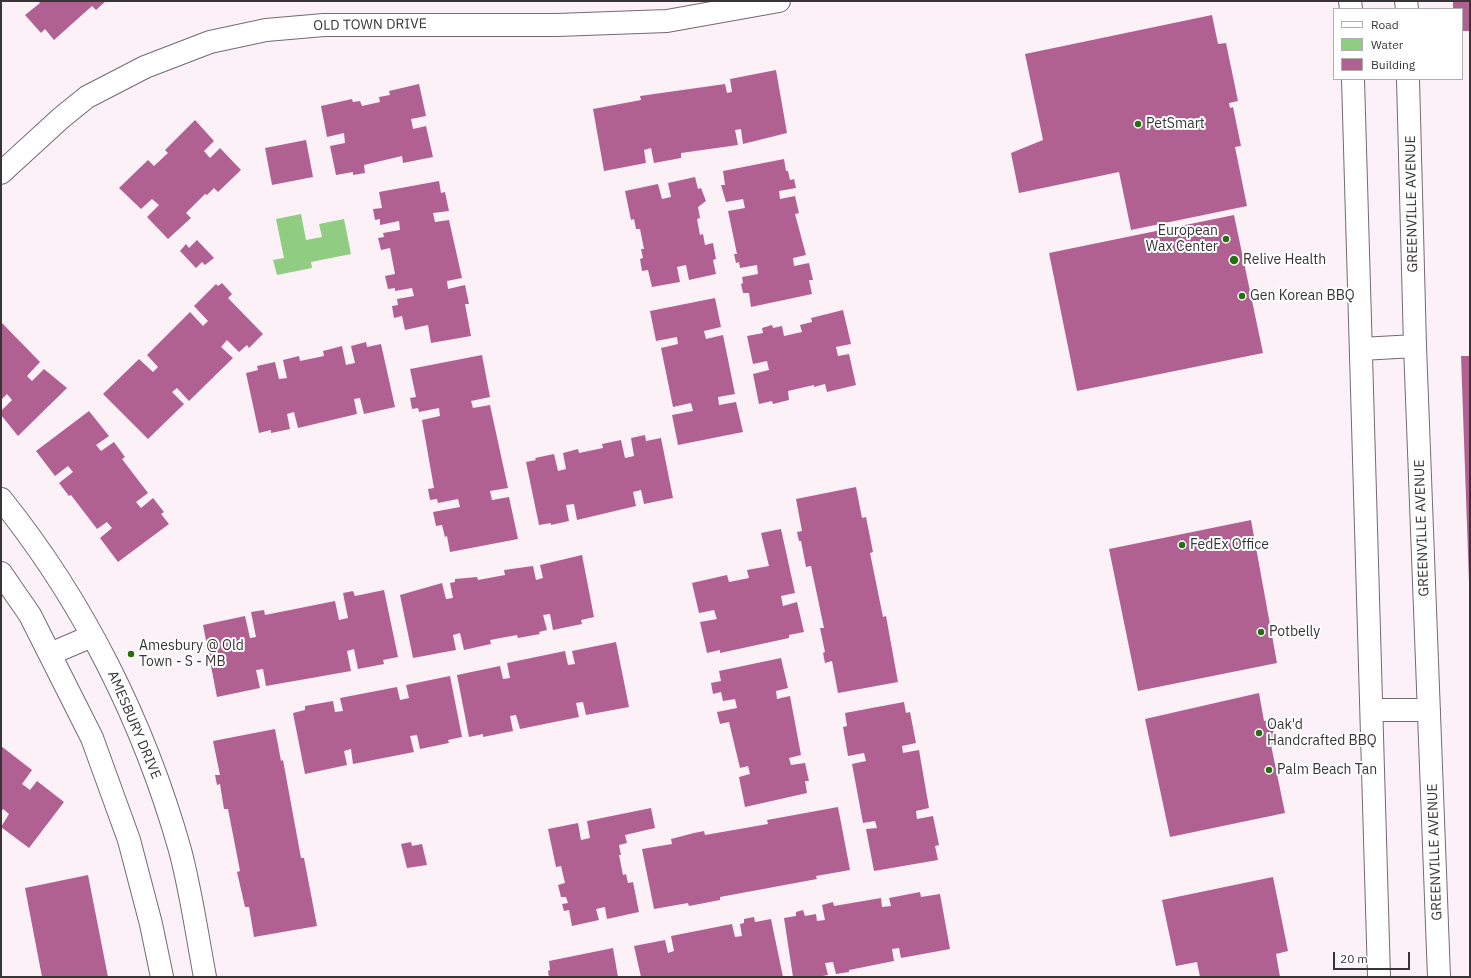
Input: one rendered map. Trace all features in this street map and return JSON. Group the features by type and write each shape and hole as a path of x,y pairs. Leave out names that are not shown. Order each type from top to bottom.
{"main road":[{"name":"OLD TOWN DRIVE","path":"1,173 86,97 145,67 210,42 266,30 324,25 557,25 667,21 779,1"},
{"path":"1353,80 1379,977"},
{"name":"GREENVILLE AVENUE","path":"1408,80 1415,346 1439,977"},
{"path":"1361,349 1415,346"},
{"name":"AMESBURY DRIVE","path":"1,499 61,583 125,697 164,796 180,852 205,977"},
{"path":"1,573 30,615 92,738 129,840 151,924 162,977"},
{"path":"50,654 92,636"},
{"path":"1372,710 1430,710"}],"water":[{"path":"301,214 306,240 322,237 319,224 344,219 351,254 311,262 312,268 277,275 273,260 284,258 276,219"}],"building":[{"path":"38,1 106,1 96,10 92,6 54,40 45,29 41,33 25,15 40,3"},
{"path":"1453,1 1470,1 1470,31 1463,31 1463,8 1453,8"},
{"name":"PetSmart","path":"1212,15 1218,44 1226,43 1238,101 1229,103 1230,108 1233,107 1241,146 1235,147 1247,206 1131,230 1119,172 1019,193 1011,153 1043,140 1025,54"},
{"path":"776,70 787,133 743,144 741,129 735,130 738,145 681,153 681,158 654,163 651,148 644,150 646,163 604,171 593,109 641,100 640,96 725,84 727,93 732,92 730,79"},
{"path":"419,84 426,116 411,119 413,129 426,126 433,157 403,163 402,156 364,165 365,173 353,175 353,172 336,175 330,146 345,143 344,133 327,137 321,106 352,99 353,102 360,101 362,106 380,102 379,97 390,95 389,91"},
{"path":"195,120 214,141 204,151 210,158 220,148 241,170 218,192 214,188 207,195 205,194 186,213 191,218 168,239 147,217 159,205 152,199 141,209 119,188 148,160 154,166 168,153 165,150"},
{"path":"306,140 313,177 272,185 265,148"},
{"path":"784,159 786,171 788,171 790,180 794,179 796,188 779,191 780,199 795,196 799,213 795,214 806,255 793,258 794,266 809,263 813,280 809,280 812,294 751,307 749,293 743,293 741,284 743,283 742,277 758,274 757,265 740,268 739,262 736,263 734,254 737,254 728,211 745,208 743,199 726,202 721,185 725,185 723,171"},
{"path":"695,177 698,189 701,188 706,201 698,207 700,218 697,219 700,235 703,234 705,245 713,243 716,259 713,260 716,274 689,280 686,265 677,267 680,282 652,287 648,270 642,271 640,259 643,258 641,249 644,249 640,229 636,229 634,219 631,220 625,191 658,184 662,199 671,197 668,183"},
{"path":"439,181 441,193 445,192 449,211 433,213 435,222 449,220 462,278 447,281 448,289 465,285 469,304 465,304 471,336 431,343 428,325 405,330 402,316 394,318 392,306 398,305 397,299 414,296 412,288 395,291 395,288 388,289 385,276 395,274 390,248 381,250 378,238 384,237 383,233 400,230 399,221 380,225 380,219 375,220 373,209 382,208 379,192"},
{"path":"1234,215 1263,353 1077,391 1049,253"},
{"path":"197,240 214,258 205,265 202,262 196,268 180,251 186,244 189,248"},
{"path":"222,283 232,294 228,298 263,334 249,348 247,345 239,352 227,340 221,347 233,358 189,401 177,388 172,392 184,404 148,439 103,394 139,359 153,372 158,367 147,355 190,312 203,326 208,321 194,306 216,284 218,286"},
{"path":"715,298 721,327 704,331 706,339 723,335 735,394 718,397 719,405 736,402 743,432 678,445 672,415 693,411 691,403 673,407 661,348 678,344 677,337 656,341 650,311"},
{"path":"843,310 851,344 836,347 838,356 849,354 856,385 827,392 825,384 814,387 814,385 788,391 789,400 773,404 772,401 759,404 753,374 769,370 767,361 753,364 747,336 763,333 762,328 772,325 773,328 782,326 784,336 802,332 800,325 812,322 811,318"},
{"path":"1,322 40,362 27,376 32,381 44,369 67,388 18,436 1,415 1,411 12,400 7,394 1,400"},
{"path":"366,342 367,347 381,344 395,407 364,414 360,398 354,399 357,414 298,428 294,412 287,414 290,429 271,433 271,430 259,433 246,373 258,370 257,366 275,362 279,379 287,378 283,360 299,356 300,361 324,356 323,351 342,346 346,365 355,363 351,346"},
{"path":"482,355 490,397 471,401 473,408 490,405 508,488 490,491 492,500 509,497 518,539 450,552 447,536 445,537 442,525 436,526 433,512 460,507 458,499 438,503 437,499 430,500 428,489 434,488 422,420 440,416 439,408 419,412 418,408 412,409 410,398 416,397 410,369"},
{"path":"1461,356 1470,356 1470,582 1469,582"},
{"path":"89,411 109,436 96,445 101,451 114,442 125,457 122,459 148,493 136,502 141,508 153,498 164,512 161,514 169,524 118,562 100,538 112,528 107,522 97,529 71,495 69,496 59,483 73,472 68,466 55,476 36,451"},
{"path":"645,435 646,441 661,438 673,498 644,504 641,490 633,492 636,506 577,520 574,504 566,505 569,521 551,525 551,523 539,525 526,462 536,460 535,458 554,454 558,471 566,469 563,453 578,449 579,453 603,448 602,444 621,440 625,458 634,456 631,438"},
{"path":"856,487 862,518 866,517 873,552 870,553 883,617 886,616 898,682 838,693 832,661 825,663 823,653 825,652 820,628 824,628 811,566 806,567 801,541 799,541 797,532 802,531 796,499"},
{"path":"1251,520 1277,663 1138,691 1109,549"},
{"path":"781,529 795,593 781,596 783,606 797,602 804,632 789,635 789,638 720,653 720,650 707,653 700,622 717,619 714,610 699,613 692,583 727,575 729,582 749,578 747,570 769,566 761,533"},
{"path":"582,555 594,617 581,620 582,624 553,630 550,614 543,615 547,630 539,632 540,634 518,638 517,635 490,640 491,644 464,650 460,633 453,635 456,650 413,658 400,595 442,583 446,599 453,598 450,583 455,582 455,579 477,577 478,580 505,575 504,570 533,566 536,580 543,578 540,565"},
{"path":"384,590 398,657 383,660 384,664 358,669 354,649 347,651 351,671 266,686 263,669 256,670 260,688 217,697 203,625 245,616 250,638 256,637 251,612 264,610 265,615 335,601 339,620 348,618 343,593 353,591 355,596"},
{"path":"616,642 629,707 586,715 583,702 576,703 579,717 520,729 516,715 510,716 513,731 483,737 483,734 469,737 457,675 500,666 503,679 510,678 507,663 565,651 568,665 575,664 572,651"},
{"path":"781,658 788,688 776,691 777,699 790,696 801,755 789,758 791,765 805,763 809,781 805,781 807,793 745,807 739,777 750,774 748,766 740,768 729,722 720,724 717,712 737,708 735,699 723,701 721,692 713,694 711,683 721,681 719,671"},
{"path":"450,676 462,737 448,740 449,743 420,749 417,735 410,736 414,752 353,764 351,749 344,751 347,765 305,774 293,713 305,710 305,706 333,701 335,712 343,711 340,698 397,687 400,700 409,698 406,685"},
{"path":"1259,693 1264,721 1271,720 1276,743 1271,745 1285,813 1170,837 1145,719"},
{"path":"904,702 906,713 910,712 916,743 902,746 903,753 919,750 929,808 916,811 917,819 933,816 939,845 935,846 938,860 874,871 866,829 877,828 875,821 863,823 852,764 866,761 864,753 848,756 843,727 847,726 845,713"},
{"path":"275,729 281,761 283,760 301,858 304,858 317,926 254,937 249,907 245,907 237,872 240,871 228,809 224,809 220,784 217,785 215,775 220,775 213,741"},
{"path":"1,746 32,770 22,784 30,790 37,781 64,802 29,848 1,827 9,814 3,809 1,812"},
{"path":"838,807 850,870 816,876 817,879 720,897 720,900 689,906 688,903 654,909 642,849 672,844 671,839 694,833 704,831 705,835 768,824 767,820"},
{"path":"651,808 655,828 625,835 627,843 619,845 621,855 619,855 623,875 626,874 628,883 633,882 639,912 607,919 605,907 596,909 599,920 572,926 569,910 564,911 562,904 568,903 566,897 561,897 558,885 565,883 561,866 556,867 548,829 578,823 581,840 590,838 587,821"},
{"path":"411,842 412,846 422,844 427,865 407,868 401,844"},
{"path":"88,875 108,977 42,977 25,888"},
{"path":"1273,877 1288,951 1276,954 1280,977 1200,977 1197,962 1176,966 1162,900"},
{"path":"920,892 921,897 940,894 950,949 901,958 899,948 892,949 894,961 836,974 833,962 825,963 828,975 816,977 793,977 784,918 796,916 796,912 803,910 805,916 816,914 817,921 825,920 822,905 833,902 834,906 881,898 882,907 891,906 889,898"},
{"path":"754,917 755,922 771,919 783,977 641,977 634,946 665,940 668,953 674,951 671,936 732,924 735,937 742,936 740,924 744,923 744,919"},
{"path":"613,948 618,977 549,977 549,961"}],"place":[{"name":"PetSmart","path":"1138,124"},
{"name":"European Wax Center","path":"1226,239"},
{"name":"Relive Health","path":"1234,260"},
{"name":"Gen Korean BBQ","path":"1242,296"},
{"name":"FedEx Office","path":"1182,545"},
{"name":"Potbelly","path":"1261,632"},
{"name":"Amesbury @ Old Town - S - MB","path":"131,654"},
{"name":"Oak'd Handcrafted BBQ","path":"1259,733"},
{"name":"Palm Beach Tan","path":"1269,770"}]}
